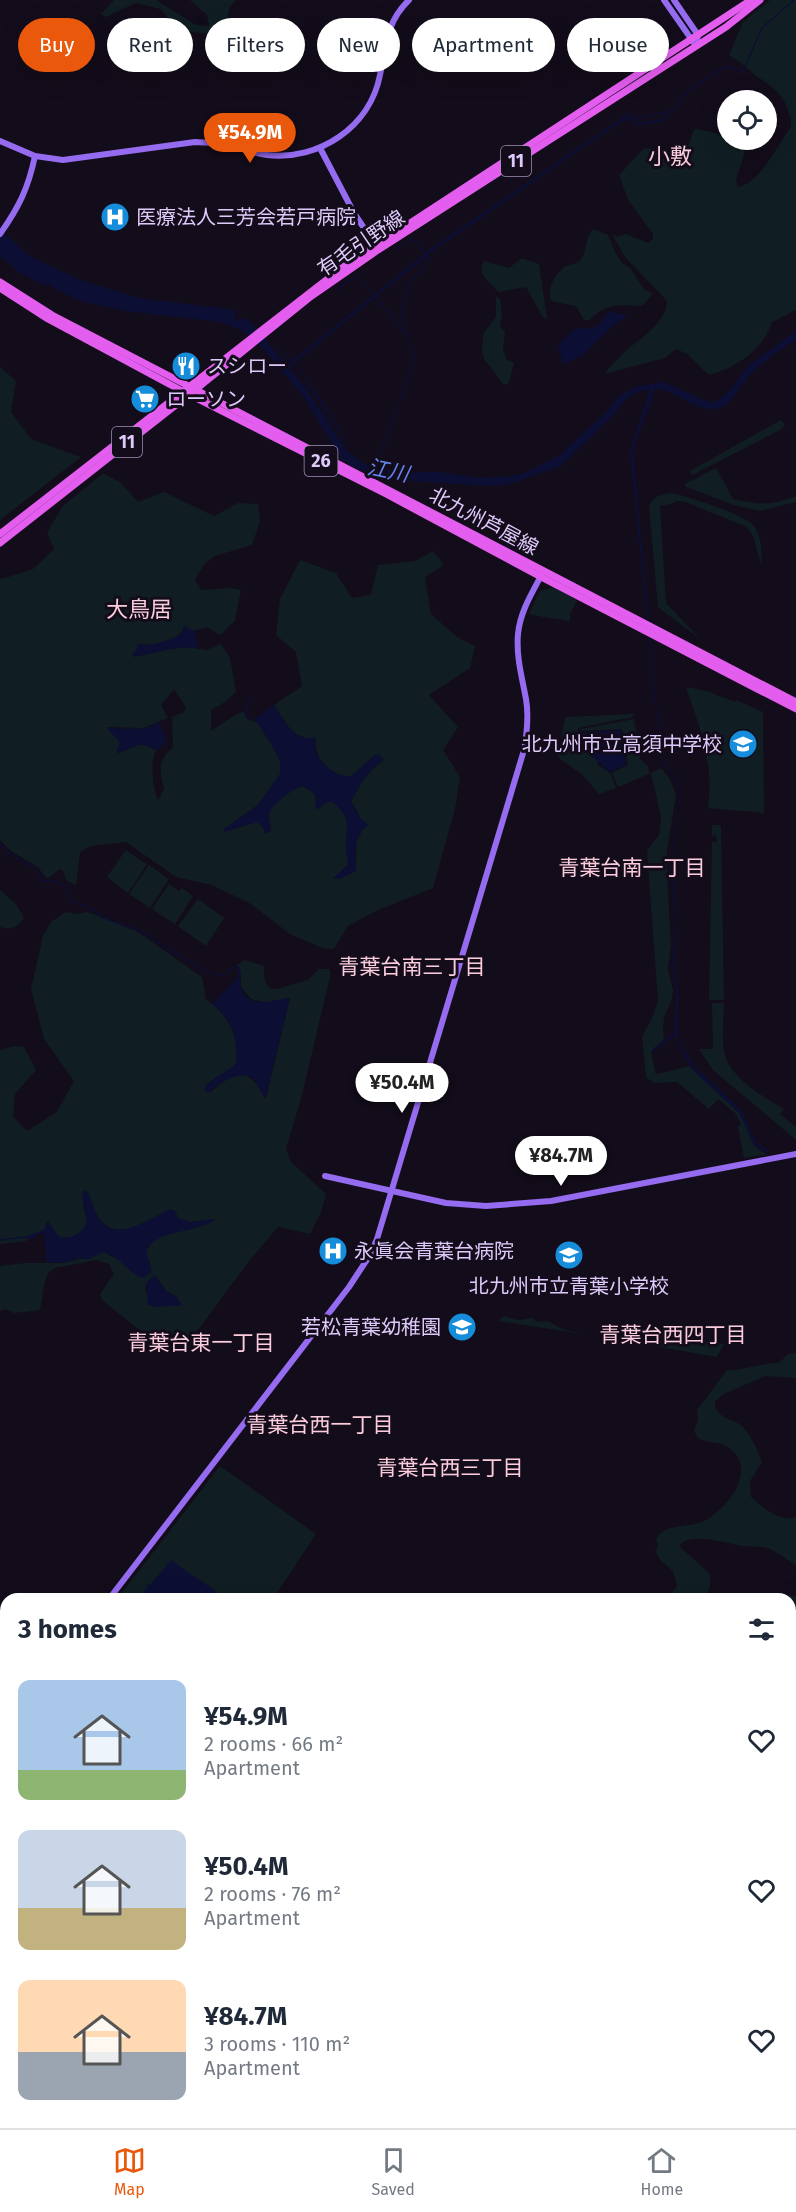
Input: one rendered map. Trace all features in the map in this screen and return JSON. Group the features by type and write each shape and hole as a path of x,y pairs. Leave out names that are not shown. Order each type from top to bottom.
{"main road":[{"name":"有毛引野線","path":"0,543 272,324 377,247 751,0"},
{"name":"有毛引野線","path":"377,247 726,27 760,0"},
{"name":"北九州芦屋線","path":"0,282 52,315 189,390"},
{"name":"北九州芦屋線","path":"0,288 48,320 189,390 644,626 796,709"},
{"name":"有毛引野線","path":"0,534 189,390"},
{"name":"北九州芦屋線","path":"663,636 796,702"}],"street":[{"path":"0,141 35,156 76,159 195,142 215,143 266,155 294,155 320,148 347,131 369,105 380,76 385,41 390,27 409,0"},
{"path":"664,0 696,46"},
{"path":"674,0 698,35 696,46"},
{"path":"320,148 354,213 377,247"},
{"path":"0,234 27,189 35,156"},
{"path":"115,1593 349,1287 370,1255 392,1191 525,750 526,700 517,654 518,633 522,616 542,574"},
{"path":"325,1176 446,1203 486,1206 551,1201 796,1154"}],"shaded area":[{"path":"114,0 156,0 185,18 169,18 160,9 136,3 106,17 101,14"},
{"path":"190,0 236,0 230,7 227,18 208,18"},
{"path":"770,0 796,0 796,310 772,322 768,332 755,349 738,363 719,372 709,375 687,354 676,349 665,358 604,374 658,323 666,309 667,301 625,257 612,234 618,237 626,234 648,243 653,239 653,234 628,200 619,175 643,149 654,148 678,164 686,152 694,129 717,134 717,150 745,151 736,180 738,187 746,184 761,171 790,128 791,122 787,107 777,90 729,55 743,22"},
{"path":"193,23 205,26 205,33 193,32"},
{"path":"593,229 608,235 621,262 630,268 644,289 653,294 642,306 614,306 602,310 590,320 584,320 576,306 551,301 550,291 552,282 561,270 579,261 582,257"},
{"path":"522,258 539,264 547,319 542,316 526,287 499,292 483,274 484,261 509,268"},
{"path":"496,296 500,299 502,314 500,326 505,332 503,349 507,360 514,363 509,383 504,385 484,359 482,352 483,334 496,317"},
{"path":"0,367 16,381 11,412 31,439 81,457 0,520"},
{"path":"781,420 785,425 780,430 692,475 690,471"},
{"path":"716,468 733,499 765,504 796,496 796,502 760,511 730,504 731,502 686,487 685,484"},
{"path":"103,473 121,483 138,502 164,492 214,516 238,503 258,504 260,521 252,545 215,556 205,563 195,580 201,590 231,588 241,590 235,621 220,635 207,627 193,631 185,626 171,640 151,645 139,644 134,657 188,647 207,650 221,644 230,658 236,692 211,710 211,731 238,713 244,712 247,719 258,723 280,760 280,774 258,805 224,829 227,831 257,822 263,827 265,833 273,806 290,792 303,786 315,794 317,809 327,802 332,802 347,821 348,865 342,870 339,879 356,871 356,842 364,827 351,802 364,778 384,760 378,754 350,777 343,776 331,770 321,760 316,740 295,733 283,719 274,705 302,686 296,652 276,635 280,599 300,560 336,573 352,598 371,595 378,565 415,561 433,551 444,565 425,577 431,614 457,637 475,646 470,668 429,695 458,727 443,750 460,777 455,809 433,888 376,911 348,926 334,949 322,948 290,934 251,904 212,885 176,877 126,842 91,846 80,852 76,885 66,880 60,869 46,878 38,867 11,851 0,840 0,578 33,569 54,549 47,533 62,507","holes":["174,689 186,707 184,712 172,717 173,747 162,762 164,789 158,800 153,774 153,760 157,750 141,744 118,753 116,751 120,746 119,739 106,727 144,728 168,718 161,705"]},
{"path":"672,493 714,506 746,520 755,528 761,544 761,565 754,538 747,527 686,502 676,501 660,506 666,603 701,640 658,607 649,507 658,496"},
{"path":"553,587 577,600 570,614 570,621 529,613 540,591"},
{"path":"686,687 707,691 735,702 736,700 763,712 764,813 708,808 707,761 701,732"},
{"path":"634,714 633,717 578,728 577,743 598,761 597,764 610,773 616,788 599,794 583,775 558,756 565,717"},
{"path":"634,719 640,759 648,766 649,774 618,787 612,773 628,765 622,729 581,731 581,729"},
{"path":"661,768 669,778 676,794 666,858 671,944 668,969 673,991 664,1017 664,1039 651,1051 655,1071 657,1074 689,1066 739,1113 752,1142 768,1154 744,1158 738,1127 741,1125 736,1114 718,1099 709,1109 677,1082 654,1083 646,1077 642,1036 651,1021 658,1001 647,851 659,835 661,817 651,773"},
{"path":"712,825 721,827 724,1000 709,1000 712,842 717,842 716,835 712,836"},
{"path":"125,851 147,864 128,893 107,877"},
{"path":"149,865 169,879 150,908 129,894"},
{"path":"169,884 179,891 182,888 193,896 175,924 152,909"},
{"path":"0,890 16,904 24,918 14,927 0,927"},
{"path":"198,899 224,918 206,946 178,926"},
{"path":"66,912 75,914 88,912 138,932 202,977 206,1000 220,1011 232,1027 238,1046 236,1064 207,1085 204,1090 211,1092 235,1075 241,1075 254,1081 266,1098 290,998 266,1003 251,999 241,987 240,968 237,965 245,960 264,966 266,983 270,988 277,989 308,980 319,969 330,969 301,1099 286,1149 291,1162 326,1194 321,1212 310,1234 278,1227 249,1261 187,1345 163,1329 152,1340 102,1300 100,1294 114,1274 109,1264 96,1260 55,1268 49,1272 45,1281 40,1310 14,1313 5,1309 0,1311 0,1266 64,1263 104,1252 124,1263 151,1267 146,1252 158,1238 208,1224 216,1219 190,1222 178,1218 175,1211 168,1210 139,1225 119,1230 110,1228 97,1216 88,1193 83,1203 87,1222 83,1230 76,1235 68,1238 59,1237 47,1222 44,1230 29,1237 26,1241 0,1244 0,1050 15,1046 24,1047 36,1070 15,1094 13,1116 27,1131 57,1112 74,1081 44,1039 31,989 43,936 51,922","holes":["156,1276 166,1291 177,1297 180,1306 155,1307 147,1302 145,1287"]},
{"path":"712,1003 724,1003 723,1042 728,1063 741,1079 784,1109 780,1114 796,1127 796,1140 713,1070 699,1049 713,1049"},
{"path":"504,1316 519,1320 532,1318 538,1322 548,1321 562,1329 583,1334 498,1321"},
{"path":"642,1330 724,1344 717,1357 637,1343"},
{"path":"796,1353 796,1378 765,1376 724,1394 715,1401 721,1415 744,1428 762,1462 750,1481 751,1497 777,1516 796,1517 796,1565 767,1548 691,1539 679,1546 709,1573 710,1583 707,1593 672,1593 677,1586 673,1571 660,1560 655,1551 658,1546 656,1539 665,1530 700,1523 715,1514 731,1497 741,1477 741,1466 729,1448 698,1438 694,1431 698,1420 697,1410 727,1370 779,1363 788,1354"},
{"path":"220,1466 316,1534 277,1593 122,1593"}],"water":[{"path":"629,113 637,123 662,119 671,114 661,122 635,125 629,116 433,251 294,363 319,396 350,446 364,456 349,446 293,364 289,368 306,388 347,451 366,465 376,465 397,472 439,472 481,478 510,476 524,473 560,455 609,409 619,396 634,387 664,382 704,400 711,402 718,400 730,390 748,366 796,331 796,340 761,364 724,406 704,408 663,390 655,389 633,450 657,711 661,728 659,744 661,756 673,774 681,793 672,858 676,927 673,968 678,988 678,1040 694,1066 741,1110 757,1144 769,1150 768,1153 754,1145 739,1112 701,1078 686,1060 676,1037 674,1036 653,1053 652,1051 675,1032 676,990 671,966 675,926 670,865 680,793 660,757 658,747 652,745 658,744 660,732 656,712 630,450 650,389 635,393 624,401 613,416 561,466 507,485 485,486 379,477 342,460 303,396 261,347 241,330 220,322 125,311 80,301 57,290 0,253 0,230 30,256 80,280 139,298 236,310 234,319 248,319 288,366 291,363 272,339 292,361 432,248"},
{"path":"609,311 628,316 615,324 582,356 563,365 558,345 574,329 592,328 598,325"},
{"path":"184,625 195,631 198,649 182,648 132,656 139,644 155,644 172,639 182,633"},
{"path":"254,693 247,711 249,717 253,720 274,705 286,724 296,734 308,738 315,737 318,758 333,771 350,777 375,755 378,754 384,760 369,773 351,802 360,818 369,825 357,839 356,871 339,879 333,878 348,865 345,816 332,802 327,802 317,810 315,794 303,786 289,793 270,811 271,830 268,833 265,834 263,827 257,822 224,832 224,829 258,805 280,774 280,760 273,747 258,723 245,716 245,707"},
{"path":"159,722 167,741 157,750 141,744 117,753 120,743 106,727 143,728"},
{"path":"621,730 623,748 620,749 621,753 624,753 626,765 609,772 580,745 588,742 588,736 614,735 617,757 615,733 586,735 586,741 578,743 579,733"},
{"path":"237,965 241,972 240,986 249,999 262,1002 290,998 265,1099 253,1078 247,1076 229,1079 208,1093 204,1090 211,1081 236,1063 235,1037 229,1022 212,1004 239,976 236,967 220,977 204,971 220,975"},
{"path":"86,1190 100,1220 107,1227 115,1230 135,1226 171,1209 175,1211 178,1218 190,1222 216,1219 208,1224 168,1235 151,1244 146,1252 152,1272 143,1278 133,1273 115,1257 104,1252 89,1259 75,1259 64,1263 46,1262 44,1233 32,1239 24,1237 44,1230 48,1221 59,1237 68,1237 80,1232 87,1222 82,1195"},
{"path":"154,1275 166,1291 177,1297 182,1305 155,1307 147,1304 146,1283"},
{"path":"171,1560 218,1593 142,1593 148,1587 146,1584 150,1585"}],"waterway":[{"path":"624,120 673,111 690,89 725,67 743,71 762,28 794,0"},
{"path":"397,249 413,238 430,259 408,285 401,314 407,336"},
{"name":"江川","path":"0,250 21,268 45,281"},
{"path":"336,290 357,276"},
{"path":"363,282 405,333"},
{"path":"399,403 415,358 409,340"},
{"path":"379,456 398,407"},
{"path":"0,844 7,852 35,868 40,879 53,880 65,886 71,902 87,906 109,920 138,930 206,972"},
{"path":"0,1240 25,1237"}],"place":[{"name":"医療法人三芳会若戸病院","path":"115,217"},
{"name":"スシロー","path":"186,366"},
{"name":"ローソン","path":"145,399"},
{"name":"北九州市立高須中学校","path":"743,744"},
{"name":"永眞会青葉台病院","path":"333,1251"},
{"name":"北九州市立青葉小学校","path":"569,1255"},
{"name":"若松青葉幼稚園","path":"462,1327"}],"district":[{"name":"小敷","path":"670,156"},
{"name":"大鳥居","path":"139,609"},
{"name":"青葉台南一丁目","path":"632,868"},
{"name":"青葉台南三丁目","path":"412,967"},
{"name":"青葉台西四丁目","path":"673,1335"},
{"name":"青葉台東一丁目","path":"201,1343"},
{"name":"青葉台西一丁目","path":"320,1425"},
{"name":"青葉台西三丁目","path":"450,1468"}]}
